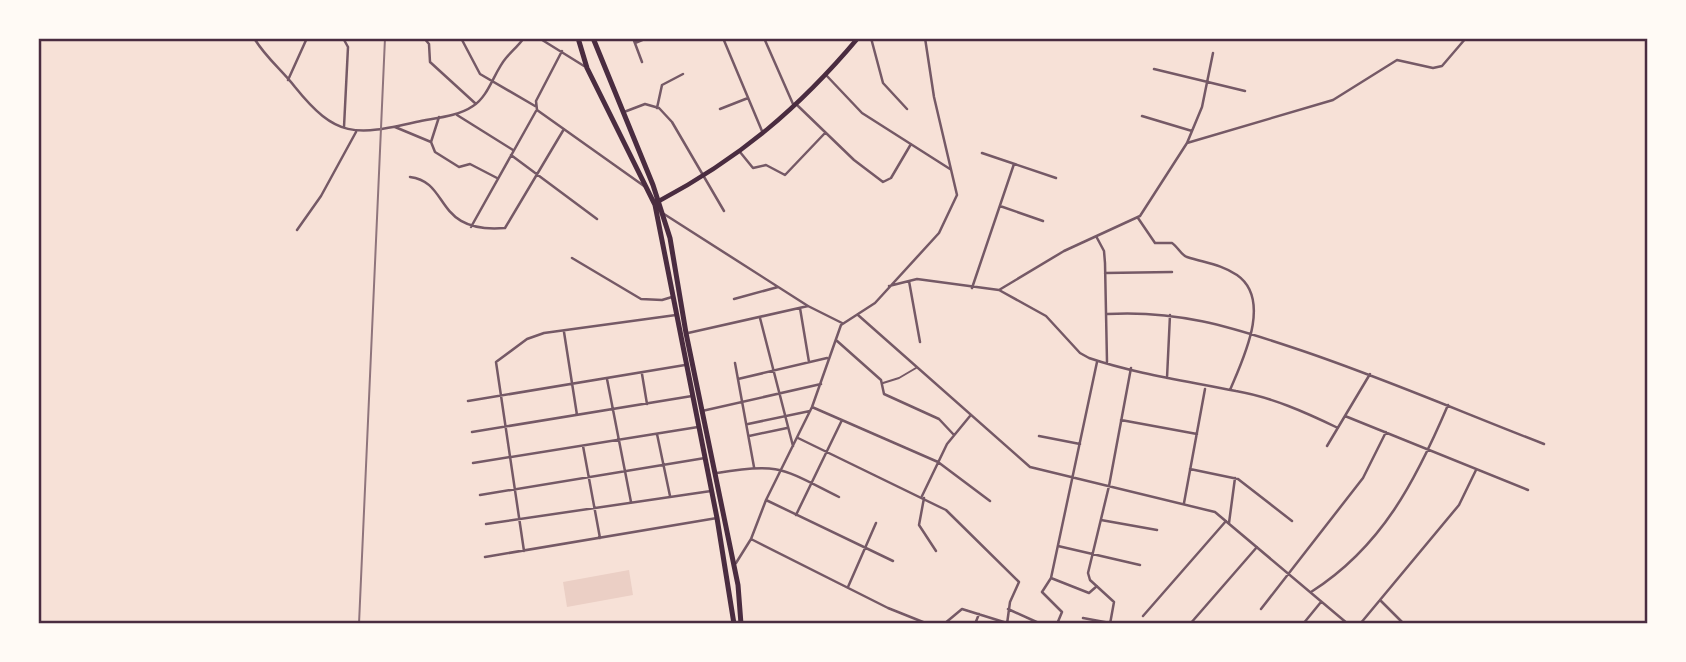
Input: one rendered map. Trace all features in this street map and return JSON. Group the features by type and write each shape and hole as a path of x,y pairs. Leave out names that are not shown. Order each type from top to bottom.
{"highway":[{"path":"578,38 587,68 655,205 717,519 734,624"},
{"path":"593,38 664,214 734,566 741,624"}],"main road":[{"path":"659,201 704,176 764,134 796,106 858,38"}],"street":[{"path":"288,80 307,38"},
{"path":"343,38 348,43 344,127"},
{"path":"424,38 429,44 430,62 476,104"},
{"path":"461,38 474,66 491,83 536,108 646,188"},
{"path":"256,39 274,67 323,119 356,132 455,114 476,104 506,57 524,38"},
{"path":"633,38 642,62"},
{"path":"635,43 646,38"},
{"path":"723,38 764,134"},
{"path":"764,38 796,106 883,182 891,178 911,144"},
{"path":"870,38 883,82 907,109"},
{"path":"734,566 751,539 766,500 811,409 842,323 875,303 943,228 957,195 933,97 925,38"},
{"path":"1187,144 1333,100 1397,60 1433,68 1442,66 1466,38"},
{"path":"541,39 587,68"},
{"path":"471,227 536,108 562,51"},
{"path":"999,290 1064,251 1138,218 1146,211 1193,131 1213,53"},
{"path":"1154,68 1245,91"},
{"path":"657,108 663,84 683,74"},
{"path":"826,75 862,113 950,169"},
{"path":"719,109 748,98"},
{"path":"624,112 638,105 657,108 672,122 724,211"},
{"path":"455,114 513,150"},
{"path":"1142,116 1193,131"},
{"path":"439,117 431,142 435,152 458,167 470,164 497,178"},
{"path":"395,127 431,142"},
{"path":"410,177 424,181 457,220 471,227 505,228 564,129"},
{"path":"297,230 321,196 356,132"},
{"path":"740,152 753,168 766,165 785,175 825,133"},
{"path":"982,153 1056,178"},
{"path":"510,155 597,219"},
{"path":"972,288 1014,163"},
{"path":"1000,206 1043,221"},
{"path":"664,214 808,306 842,323"},
{"path":"1138,218 1155,243 1172,243 1184,256 1206,259 1242,280 1252,305 1253,335 1230,390"},
{"path":"1096,236 1104,251 1107,362"},
{"path":"572,258 641,299 662,300 672,297"},
{"path":"1105,273 1172,272"},
{"path":"889,286 918,279 999,290 1046,316 1080,353 1097,361 1205,387 1230,390 1290,407 1338,428"},
{"path":"909,281 920,342"},
{"path":"734,299 779,287"},
{"path":"686,333 808,306"},
{"path":"800,308 809,362"},
{"path":"1107,314 1170,314 1207,320 1370,374 1544,444"},
{"path":"1167,378 1170,314"},
{"path":"524,551 499,396 495,365 497,360 527,340 564,331 676,315"},
{"path":"858,315 1030,467 1209,509 1348,624"},
{"path":"760,318 783,416 793,446"},
{"path":"564,331 577,415"},
{"path":"835,339 882,383 884,394 939,419 954,435"},
{"path":"738,379 828,358"},
{"path":"1057,624 1062,612 1042,592 1051,578 1097,361"},
{"path":"735,363 754,467"},
{"path":"468,401 685,365"},
{"path":"882,383 900,378 918,367"},
{"path":"1083,618 1110,623 1114,602 1088,576 1109,486 1131,368"},
{"path":"642,374 647,404"},
{"path":"1327,446 1370,374"},
{"path":"607,379 631,502"},
{"path":"702,411 821,384"},
{"path":"1184,503 1205,387"},
{"path":"472,432 692,396"},
{"path":"1311,593 1348,568 1365,549 1407,491 1448,405"},
{"path":"747,424 811,409 843,419 938,462 990,501"},
{"path":"936,551 919,525 923,497 938,462 954,435 970,416"},
{"path":"1345,416 1528,490"},
{"path":"796,515 843,419"},
{"path":"1121,420 1197,434"},
{"path":"472,463 698,427"},
{"path":"749,436 787,428"},
{"path":"1261,609 1363,478 1386,432"},
{"path":"656,434 670,496"},
{"path":"1039,436 1080,444"},
{"path":"797,437 946,510 1018,582 1008,609 1007,623 962,609 944,624"},
{"path":"583,446 600,538"},
{"path":"480,495 705,458"},
{"path":"716,473 754,467 782,468 839,497"},
{"path":"1360,624 1460,505 1476,469"},
{"path":"1190,470 1235,478 1292,521"},
{"path":"1143,616 1228,522 1235,478"},
{"path":"486,524 711,491"},
{"path":"766,500 893,561"},
{"path":"485,557 717,519"},
{"path":"1101,520 1157,530"},
{"path":"848,587 876,523"},
{"path":"751,539 928,624"},
{"path":"1058,546 1140,565"},
{"path":"1190,624 1257,547"},
{"path":"1051,578 1089,593 1097,586"},
{"path":"1380,600 1404,624"},
{"path":"1303,624 1322,601"},
{"path":"1008,609 1041,624"},
{"path":"975,624 979,614"},
{"path":"907,624 910,616"}],"shaded area":[{"path":"629,570 633,595 567,607 563,582"}],"railway":[{"path":"359,624 385,38"}]}
